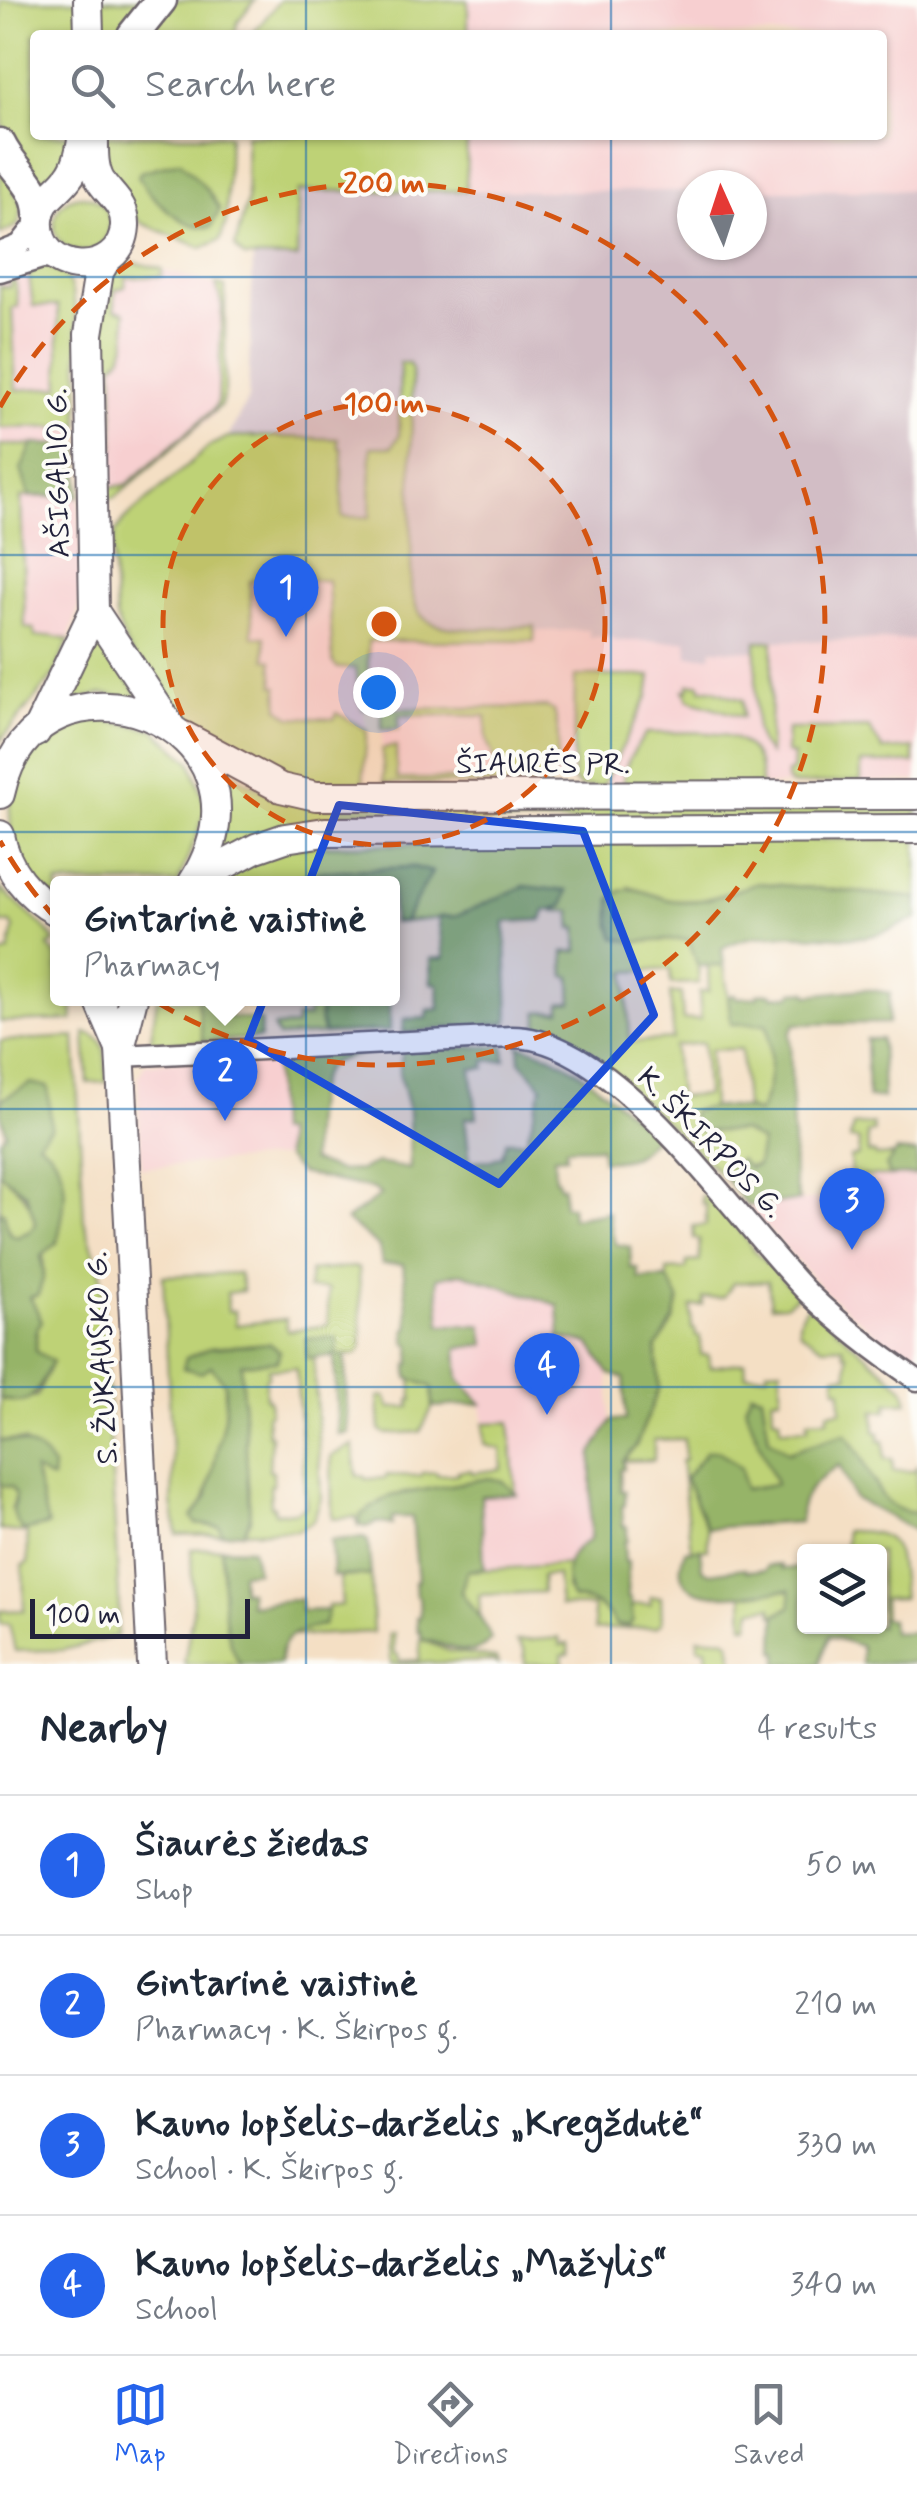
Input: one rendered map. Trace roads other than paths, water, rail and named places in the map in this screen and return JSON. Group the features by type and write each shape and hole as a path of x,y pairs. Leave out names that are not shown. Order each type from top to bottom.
{"highway":[{"path":"136,30 161,0"},
{"path":"0,144 13,168 35,190 39,218"}],"main road":[{"path":"88,0 88,30"},
{"path":"82,140 78,158 63,185 45,201 39,218 43,244 60,262 86,267 106,260 119,246 125,228 122,209 98,176 94,140"},
{"path":"63,185 84,181 106,188"},
{"name":"AŠIGALIO G.","path":"0,794 7,771 31,736 94,611 89,334 99,272 106,260"},
{"name":"AŠIGALIO G.","path":"60,262 76,286 89,334"},
{"path":"94,611 205,766 216,805 212,845 196,876"},
{"name":"ŠIAURĖS PR.","path":"31,736 71,712 102,706 132,709 281,788 316,796 917,795"},
{"path":"0,756 31,736"},
{"path":"204,876 256,848 285,838 324,832 917,829"},
{"path":"0,835 8,860 50,924"},
{"path":"0,876 50,907"},
{"name":"S. ŽUKAUSKO G.","path":"101,1006 120,1052"},
{"name":"S. ŽUKAUSKO G.","path":"131,1006 120,1052 152,1664"}],"street":[{"path":"0,253 20,245 39,218"},
{"path":"0,270 42,258 60,262"},
{"name":"K. ŠKIRPOS G.","path":"120,1052 512,1037 555,1044 595,1070 645,1112 712,1182 808,1294 868,1346 917,1380"}],"place":[{"name":"Šiaurės žiedas","path":"286,637"},
{"name":"Gintarinė vaistinė","path":"225,1121"},
{"name":"Kauno lopšelis-darželis „Kregždutė“","path":"852,1250"},
{"name":"Kauno lopšelis-darželis „Mažylis“","path":"547,1415"}]}
